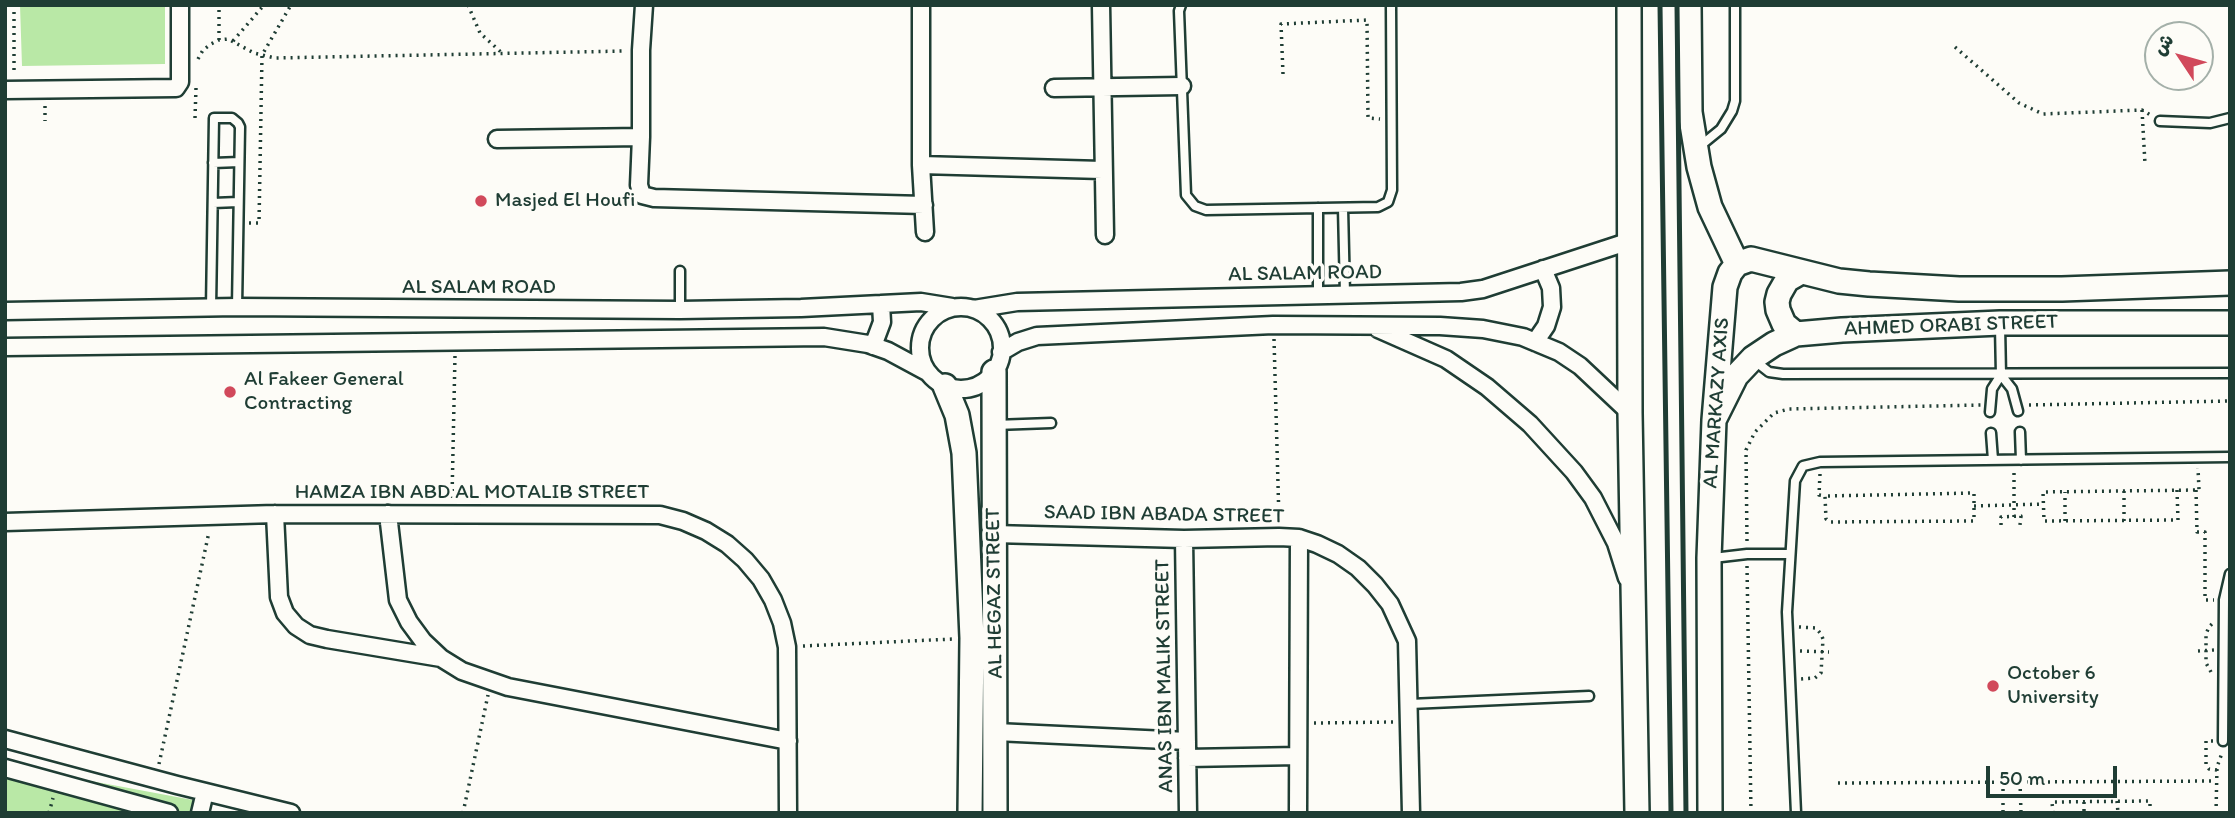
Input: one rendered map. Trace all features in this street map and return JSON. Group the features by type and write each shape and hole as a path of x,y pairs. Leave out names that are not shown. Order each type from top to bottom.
{"main road":[{"path":"1629,5 1630,413 1637,813"},
{"path":"1689,5 1690,112 1695,146 1710,207 1737,264"},
{"name":"AHMED ORABI STREET","path":"1737,264 1751,259 1801,272 1869,284 1984,289 2230,283"},
{"name":"AL MARKAZY AXIS","path":"1710,813 1709,558 1714,420 1725,287 1737,264"},
{"path":"1796,334 1784,324 1777,310 1777,302 1782,286 1801,272"},
{"name":"AHMED ORABI STREET","path":"1714,420 1736,376 1754,358 1774,344 1796,334 2000,323 2230,323"},
{"name":"AL HEGAZ STREET","path":"995,813 995,534 992,425 998,362"},
{"name":"AL HEGAZ STREET","path":"945,386 962,436 972,638 970,813"}],"street":[{"path":"10,90 176,88 180,82 180,5"},
{"path":"644,5 639,189 646,197 924,205"},
{"path":"921,5 921,166 925,232"},
{"path":"1101,5 1105,235"},
{"path":"1054,88 1182,86"},
{"path":"497,139 641,137"},
{"path":"921,166 1102,170"},
{"name":"AL SALAM ROAD","path":"974,309 1017,302 1472,291 1630,241"},
{"path":"1535,342 1546,326 1552,307 1551,288 1543,270"},
{"name":"AL SALAM ROAD","path":"5,311 237,307 801,309 921,302 953,307"},
{"path":"873,346 882,322 881,304"},
{"path":"927,372 919,350 920,338 932,318 953,307 974,309 992,321 1002,341 998,362"},
{"path":"1369,325 1446,359 1487,387 1530,424 1574,472 1593,499 1616,543 1634,599"},
{"path":"5,347 824,337 873,346 908,360 945,386 966,389 976,386 1018,342 1037,336 1273,326 1440,326 1510,334 1559,352 1580,366 1630,413"},
{"path":"275,513 279,597 285,612 296,626 310,635 327,639 441,658"},
{"name":"HAMZA IBN ABD AL MOTALIB STREET","path":"5,522 275,513 660,515 684,521 716,537 745,560 761,579 782,623 787,647 788,813"},
{"path":"388,514 398,600 416,631 441,658 462,671 491,682 788,741"},
{"name":"SAAD IBN ABADA STREET","path":"995,534 1184,539 1299,538 1338,554 1376,585 1390,604 1407,640 1411,813"},
{"path":"1298,813 1299,538"},
{"name":"ANAS IBN MALIK STREET","path":"1184,539 1188,813"},
{"path":"996,732 1187,750 1298,756"},
{"path":"5,738 291,813"},
{"path":"5,768 171,813 177,785"},
{"path":"200,813 205,792"}],"lane":[{"path":"1181,5 1178,11 1186,195 1195,206 1206,210 1378,207 1388,202 1392,190 1391,5"},
{"path":"1695,146 1705,142 1721,129 1732,111 1736,91 1735,5"},
{"path":"211,308 214,118 232,118 238,123 237,307"},
{"path":"2160,121 2210,123 2230,118"},
{"path":"213,163 239,162"},
{"path":"213,203 238,202"},
{"path":"1318,208 1318,295"},
{"path":"1343,208 1345,294"},
{"path":"680,271 680,310"},
{"path":"1990,412 1992,389 2001,375 2000,323"},
{"path":"1754,358 1763,368 1783,374 2230,373"},
{"path":"2001,375 2012,389 2018,408"},
{"path":"992,425 1051,423"},
{"path":"2017,460 2020,432"},
{"path":"1991,433 1993,460"},
{"path":"1796,813 1787,638 1790,554 1797,475 1803,466 1820,462 2230,457"},
{"path":"1709,558 1747,554 1790,554"},
{"path":"2223,741 2224,600 2230,574"},
{"path":"1410,704 1589,696"}],"path":[{"path":"10,90 13,5"},
{"path":"219,5 219,40"},
{"path":"233,41 264,5"},
{"path":"238,223 259,223 262,55 292,5"},
{"path":"468,5 481,33 502,54"},
{"path":"1283,74 1281,24 1367,20 1368,118 1392,119"},
{"path":"198,60 203,50 219,40 233,41 275,58 641,50"},
{"path":"1955,47 2019,103 2043,114 2142,110 2160,121"},
{"path":"195,118 197,84"},
{"path":"2142,110 2145,164"},
{"path":"1273,326 1279,537"},
{"path":"452,514 456,342"},
{"path":"2018,408 2230,401"},
{"path":"2177,491 2178,520 2045,521 2043,492 2199,490 2198,458"},
{"path":"2014,517 2017,460"},
{"path":"1820,462 1819,495 1974,494 1974,521 1831,522 1825,519 1825,496"},
{"path":"2196,490 2197,532 2205,532 2205,600 2224,600"},
{"path":"2124,491 2124,520"},
{"path":"2065,492 2065,520"},
{"path":"1974,506 2044,504"},
{"path":"155,779 212,516"},
{"path":"2001,525 2001,517 2021,516 2020,525"},
{"path":"2206,661 2206,632 2216,623"},
{"path":"1813,679 1818,677 1822,670 1821,634 1814,628"},
{"path":"787,647 972,638"},
{"path":"1812,651 1829,652"},
{"path":"2198,651 2206,651"},
{"path":"463,813 491,682"},
{"path":"1298,723 1410,721"},
{"path":"2216,813 2217,770 2223,741 2206,741 2206,767 2217,770"},
{"path":"1838,783 2216,781"},
{"path":"2003,782 2003,813"},
{"path":"2020,782 2021,813"},
{"path":"2117,801 2118,813"},
{"path":"2053,813 2052,802 2150,801 2150,813"},
{"path":"2084,802 2084,813"}],"green space":[{"path":"20,5 165,5 165,64 22,66"},
{"path":"5,765 193,800 190,813 5,813"}],"railway":[{"path":"1660,5 1671,813"},
{"path":"1677,5 1686,813"}],"place":[{"name":"Masjed El Houfi","path":"481,201"},
{"name":"Al Fakeer General Contracting","path":"230,392"},
{"name":"October 6 University","path":"1993,686"}]}
